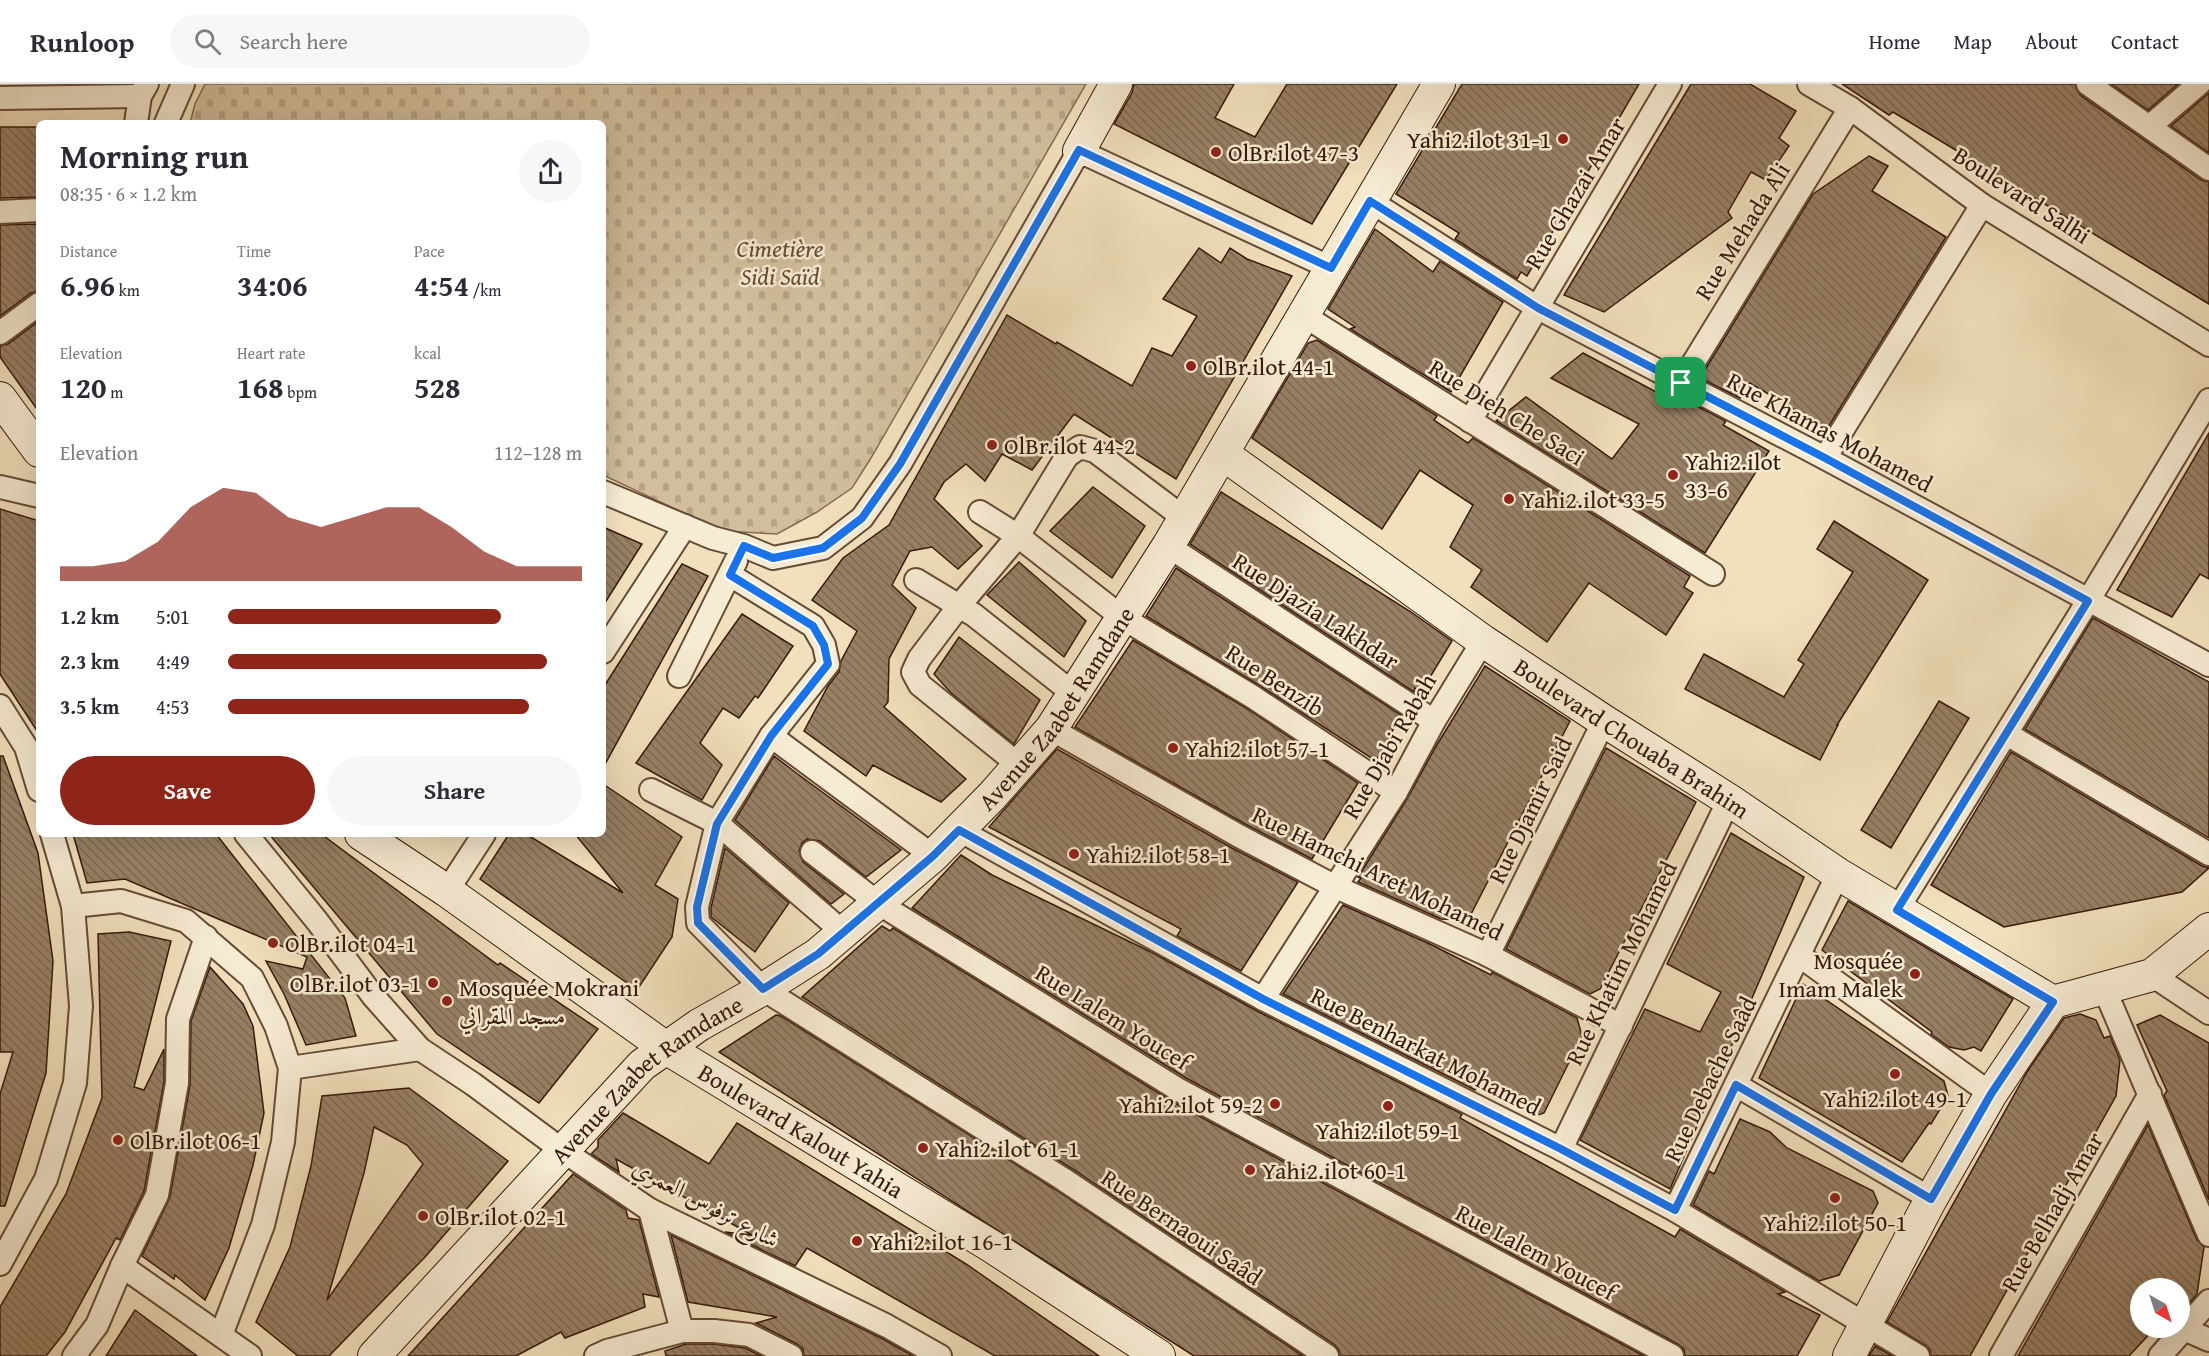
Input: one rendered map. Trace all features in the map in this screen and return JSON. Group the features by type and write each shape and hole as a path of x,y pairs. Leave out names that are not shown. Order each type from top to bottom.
{"street":[{"path":"167,120 183,84"},
{"path":"606,493 713,538 744,546 773,558 823,548 862,518 900,464 1116,84"},
{"name":"Avenue Zaabet Ramdane","path":"374,1356 642,1065 699,1025 763,989 818,954 933,856 1051,729 1168,546 1439,84"},
{"name":"Rue Ghazai Amar","path":"1470,421 1670,84"},
{"name":"Boulevard Salhi","path":"1809,84 1850,108 1982,205 2209,345"},
{"path":"2088,84 2209,169"},
{"path":"2150,126 2199,84"},
{"path":"0,98 144,90 137,120"},
{"name":"Rue Mehada Ali","path":"1681,383 1850,108"},
{"path":"1079,150 1331,268"},
{"name":"Rue Khamas Mohamed","path":"1370,201 1538,308 1825,458 2209,665"},
{"path":"1825,458 1982,205"},
{"path":"0,212 36,210"},
{"path":"0,333 36,306"},
{"name":"Rue Dieh Che Saci","path":"1302,315 1713,574"},
{"path":"0,398 36,446"},
{"path":"1897,910 2007,734 2209,400"},
{"path":"1019,765 920,685 913,672 919,659 959,606 1018,536 1068,456 1080,447 1095,451 1184,518"},
{"name":"Boulevard Chouaba Brahim","path":"1223,454 1483,641 1604,721 1729,800 1838,874 2053,1002"},
{"path":"0,487 36,495"},
{"name":"Rue Benzib","path":"980,512 1018,536 1123,618 1253,697 1396,792"},
{"path":"606,647 685,526"},
{"path":"679,676 744,546"},
{"name":"Rue Djazia Lakhdar","path":"1168,546 1434,721"},
{"path":"717,824 771,736 828,664 824,645 813,626 730,575"},
{"path":"916,580 974,615 1074,694"},
{"name":"Rue Djabi Rabah","path":"1263,999 1396,792 1434,721 1483,641"},
{"path":"0,705 26,747 36,780"},
{"name":"Rue Djamir Said","path":"1488,955 1604,721"},
{"name":"Rue Hamchi Aret Mohamed","path":"1051,729 1239,836 1336,887 1488,955 1621,1026"},
{"path":"2007,734 2209,854"},
{"path":"771,736 933,856"},
{"path":"651,790 717,824 843,932"},
{"name":"Rue Khatim Mohamed","path":"1561,1149 1729,800"},
{"name":"Rue Bernaoui Saâd","path":"717,824 697,907 698,923 763,989 1063,1179 1327,1356"},
{"name":"Rue Benharkat Mohamed","path":"959,830 1263,999 1561,1149 1675,1210 1918,1356"},
{"path":"0,1264 46,1179 75,1083 81,1006 73,906 53,837"},
{"name":"شارع ترفوس العمري","path":"248,837 317,921 373,996 420,1049 650,1210 877,1321 940,1356"},
{"name":"Boulevard Kalout Yahia","path":"367,837 447,891 666,1048 992,1246 1159,1356"},
{"path":"447,891 482,837"},
{"name":"Rue Lalem Youcef","path":"813,852 878,903 1179,1090 1672,1356"},
{"name":"Rue Debache Saâd","path":"1675,1210 1838,874"},
{"path":"73,906 122,901 186,921 252,978 276,1026 290,1068 282,1142 263,1225 221,1335"},
{"path":"1849,1356 1931,1199 1991,1094 2053,1002 2152,975 2209,929"},
{"path":"74,1356 97,1325 122,1266 157,1195 177,1083 178,1019 206,937"},
{"path":"1800,956 1991,1094"},
{"path":"2152,975 2209,1013"},
{"path":"2104,988 2209,1235"},
{"path":"290,1068 420,1049"},
{"path":"1736,1085 1931,1199"},
{"name":"Rue Belhadj Amar","path":"2001,1356 2150,1094"},
{"path":"650,1210 682,1331"},
{"path":"122,1266 250,1356"},
{"path":"2190,1322 2209,1301"},
{"path":"596,1356 682,1331 714,1331 748,1335 791,1356"},
{"path":"2190,1332 2209,1340"},
{"path":"2160,1356 2176,1338"}],"green space":[{"name":"Cimetière Sidi Saïd","path":"205,84 1086,84 852,488 817,512 777,534 722,531 606,476 606,120 191,120 195,104"}],"building":[{"name":"OlBr.ilot 47-3","path":"1134,84 1234,84 1215,118 1255,137 1287,84 1397,84 1312,224 1114,124 1132,93"},
{"name":"Yahi2.ilot 31-1","path":"1462,84 1639,84 1527,276 1521,272 1517,279 1455,239 1459,233 1396,194"},
{"path":"1691,84 1750,84 1796,111 1779,138 1789,146 1766,180 1751,172 1728,212 1732,218 1604,312 1564,295"},
{"path":"1842,84 2075,84 2080,95 2201,180 2209,182 2209,304 1893,112 1889,115"},
{"path":"2111,84 2178,84 2148,110"},
{"path":"2209,93 2209,153 2171,126"},
{"path":"0,127 36,127 36,197 0,198"},
{"path":"1869,156 1888,166 1872,191 1946,237 1827,429 1750,383 1740,398 1700,378 1813,194"},
{"path":"36,224 36,292 0,316 0,225"},
{"path":"1375,229 1433,272 1440,261 1503,302 1451,392 1350,329 1355,327 1328,309"},
{"path":"1199,248 1221,263 1230,248 1247,259 1292,276 1176,479 1074,414 1032,470 1002,454 985,481 966,464 944,482 934,499 982,546 958,569 932,547 910,551 892,585 916,608 889,659 888,702 884,707 966,779 941,802 873,765 866,776 804,731 828,686 839,672 841,661 857,631 812,600 843,558 889,525 1007,315 1132,386 1152,348 1172,356 1197,316 1163,299"},
{"path":"36,323 36,408 0,357 0,346 8,344"},
{"name":"Yahi2.ilot 33-5","path":"1317,340 1437,416 1434,420 1468,443 1473,438 1690,576 1684,587 1693,593 1666,635 1589,583 1547,642 1471,587 1482,570 1450,547 1473,505 1420,470 1382,529 1252,438 1308,343"},
{"name":"Yahi2.ilot 33-6","path":"1583,353 1658,393 1660,390 1679,400 1681,398 1726,421 1723,425 1769,451 1705,553 1496,421 1526,397 1612,459 1639,424 1551,378"},
{"path":"2209,433 2209,579 2200,574 2172,617 2117,590"},
{"path":"1093,487 1145,526 1112,578 1050,531"},
{"path":"1221,492 1411,612 1452,641 1421,692 1415,688 1414,692 1190,544"},
{"path":"0,509 36,520 36,729 0,674"},
{"path":"1834,521 1928,580 1837,725 1820,760 1685,689 1704,654 1784,697 1804,664 1798,660 1853,572 1817,549"},
{"path":"606,528 642,544 606,601"},
{"path":"1019,562 1086,621 1064,657 987,595"},
{"path":"682,564 708,576 606,763 606,683"},
{"path":"1176,568 1401,715 1376,761 1146,616"},
{"path":"742,614 793,646 758,698 755,696 739,718 723,708 700,743 722,765 702,800 636,763"},
{"path":"2093,618 2209,682 2209,838 2025,729"},
{"path":"959,637 1040,700 1014,744 951,693 934,674"},
{"name":"Yahi2.ilot 57-1","path":"1133,640 1246,708 1358,783 1312,859 1245,824 1075,727"},
{"path":"1485,666 1570,721 1468,920 1441,919 1358,882 1361,878 1358,877"},
{"path":"1939,701 1969,718 1891,848 1861,830"},
{"path":"1606,748 1696,802 1600,989 1590,994 1506,949"},
{"path":"1057,749 1232,848 1298,882 1241,971 1177,936 1181,929 989,827"},
{"path":"2011,752 2202,866 2209,868 2182,892 2004,927 1931,885"},
{"path":"0,756 3,756 38,853 53,961 46,1073 5,1206 0,1206 0,1094 13,1052 0,1052"},
{"path":"774,756 901,850 866,877 820,841 807,839 802,843 799,851 803,862 844,894 831,904 735,820"},
{"path":"606,786 682,837 655,885 678,899 672,937 637,990 480,879 507,837 531,837 623,893 577,837 606,837"},
{"path":"1731,833 1804,877 1670,1189 1580,1140 1645,1009 1700,1032 1721,992 1667,964"},
{"name":"OlBr.ilot 04-1","path":"74,837 218,837 345,998 356,1036 306,1045 284,994 266,961 303,969 307,957 125,879 87,883"},
{"name":"OlBr.ilot 03-1","path":"272,837 325,837 498,965 500,963 598,1029 539,1103 437,1034"},
{"path":"725,848 789,903 755,952 711,917"},
{"path":"961,855 992,875 1153,953 1257,1011 1462,1114 1460,1118 1675,1237 1680,1229 1785,1292 1778,1294 1820,1315 1797,1356 1685,1356 1684,1349 1678,1344 1186,1078 912,908"},
{"name":"Mosquée Imam Malek","path":"1848,901 2013,999 1981,1051 1974,1047 1964,1050 1949,1047 1822,950"},
{"path":"1343,905 1432,945 1491,975 1492,972 1577,1018 1582,1036 1544,1113 1535,1116 1478,1085 1475,1090 1283,994"},
{"path":"882,926 890,931 893,928 1173,1102 1644,1356 1340,1356 1335,1345 1071,1168 802,997"},
{"name":"OlBr.ilot 06-1","path":"129,932 171,941 134,1087 144,1090 164,1049 164,1082 144,1191 120,1240 116,1238 65,1332 46,1356 0,1356 0,1307 66,1194 102,1098 98,934"},
{"path":"210,967 243,1004 253,1026 264,1113 253,1165 229,1248 205,1300 175,1275 174,1279 142,1256 170,1197 190,1085 191,1021"},
{"name":"Yahi2.ilot 49-1","path":"1803,984 1944,1081 1948,1096 1931,1124 1929,1123 1902,1162 1759,1078"},
{"path":"2080,1014 2096,1020 2104,1038 2110,1036 2120,1060 2116,1096 1970,1356 1931,1356 1930,1350 1925,1345 1887,1322 2027,1072 2064,1018"},
{"name":"Yahi2.ilot 61-1","path":"776,1015 781,1016 1056,1190 1303,1356 1194,1356 719,1052"},
{"path":"2160,1015 2209,1043 2209,1200 2164,1095 2167,1091 2137,1025"},
{"name":"OlBr.ilot 02-1","path":"409,1088 508,1161 426,1256 329,1356 298,1356 256,1322 290,1247 311,1166 322,1096","holes":["374,1127 407,1145 423,1164 327,1300 364,1173"]},
{"name":"Yahi2.ilot 16-1","path":"623,1113 709,1164 737,1123 966,1264 1099,1356 995,1356 807,1248 795,1266 725,1232 752,1235 616,1159 619,1172 591,1154 598,1147 598,1140"},
{"name":"Yahi2.ilot 50-1","path":"1740,1119 1770,1132 1787,1148 1873,1191 1878,1203 1839,1275 1819,1281 1693,1205 1709,1171 1714,1174"},
{"path":"2148,1125 2197,1240 2204,1247 2197,1294 2190,1302 2190,1278 2130,1278 2130,1338 2146,1338 2129,1356 2018,1356"},
{"path":"573,1174 626,1210 628,1218 639,1220 659,1297 643,1294 645,1307 565,1338 561,1332 516,1356 408,1356"},
{"path":"671,1235 913,1356 804,1356 803,1349 797,1344 756,1323 777,1317 688,1302"},
{"path":"135,1310 197,1356 106,1356"},
{"path":"686,1344 713,1344 745,1348 761,1356 666,1356 665,1351"},
{"path":"1875,1346 1892,1356 1869,1356"}],"place":[{"name":"Yahi2.ilot 31-1","path":"1563,139"},
{"name":"OlBr.ilot 47-3","path":"1216,152"},
{"name":"OlBr.ilot 44-1","path":"1191,366"},
{"name":"OlBr.ilot 44-2","path":"992,445"},
{"name":"Yahi2.ilot 33-6","path":"1673,475"},
{"name":"Yahi2.ilot 33-5","path":"1509,499"},
{"name":"Yahi2.ilot 57-1","path":"1173,748"},
{"name":"Yahi2.ilot 58-1","path":"1074,854"},
{"name":"OlBr.ilot 04-1","path":"273,943"},
{"name":"Mosquée Imam Malek","path":"1915,974"},
{"name":"OlBr.ilot 03-1","path":"433,983"},
{"name":"Mosquée Mokrani مسجد المقراني","path":"447,1001"},
{"name":"Yahi2.ilot 49-1","path":"1895,1074"},
{"name":"Yahi2.ilot 59-2","path":"1275,1104"},
{"name":"Yahi2.ilot 59-1","path":"1388,1106"},
{"name":"OlBr.ilot 06-1","path":"118,1140"},
{"name":"Yahi2.ilot 61-1","path":"923,1148"},
{"name":"Yahi2.ilot 60-1","path":"1250,1170"},
{"name":"Yahi2.ilot 50-1","path":"1835,1198"},
{"name":"OlBr.ilot 02-1","path":"423,1216"},
{"name":"Yahi2.ilot 16-1","path":"857,1241"}],"route":[{"path":"1079,150 1331,268 1370,201 1538,308 1681,383 1825,458 2088,601 1897,910 2053,1002 1991,1094 1931,1199 1736,1085 1675,1210 1561,1149 1263,999 959,830 933,856 818,954 763,989 698,923 697,907 717,824 771,736 828,664 824,645 813,626 730,575 744,546 773,558 823,548 862,518 900,464 1079,150"}]}
